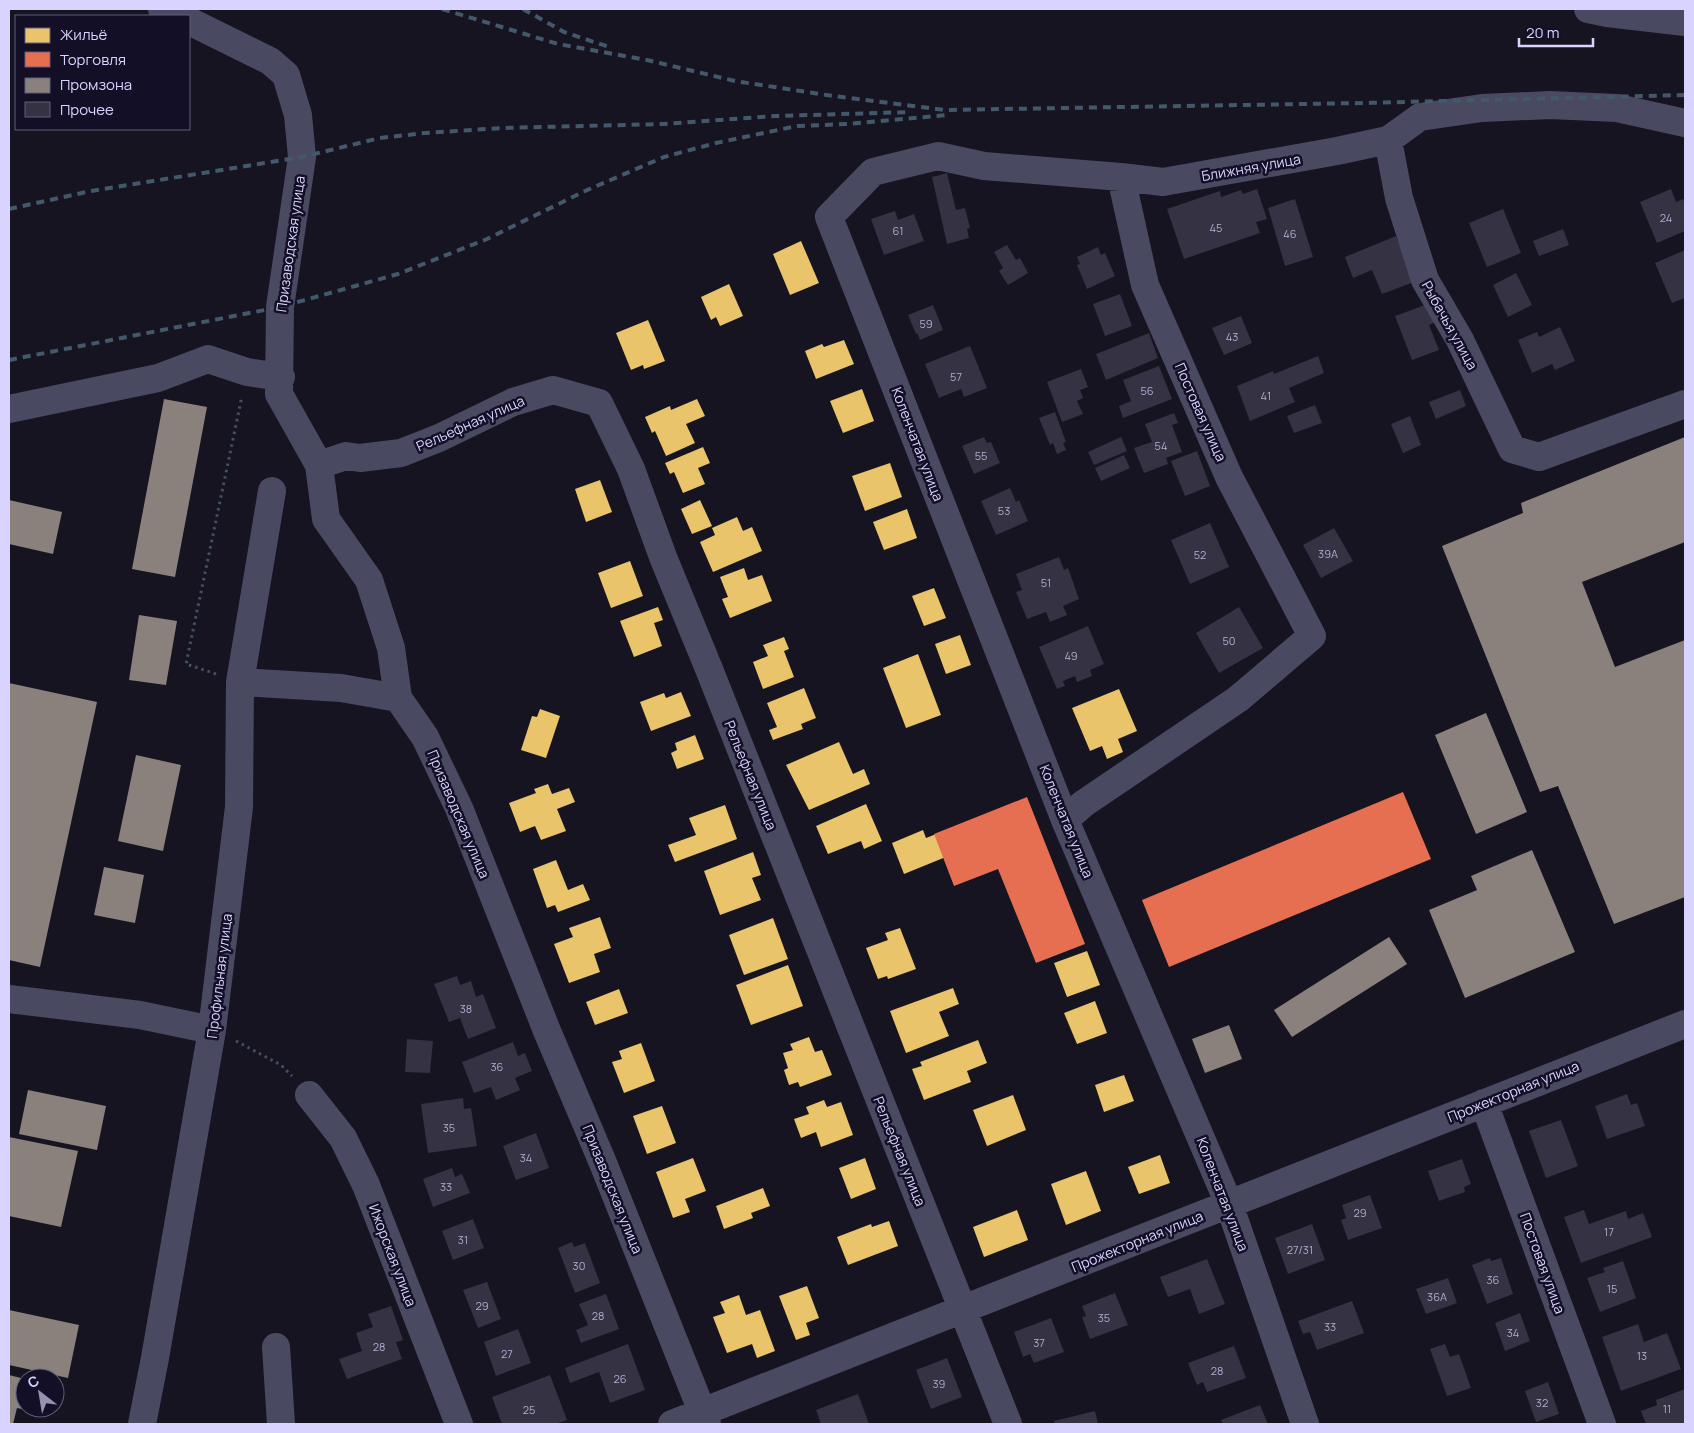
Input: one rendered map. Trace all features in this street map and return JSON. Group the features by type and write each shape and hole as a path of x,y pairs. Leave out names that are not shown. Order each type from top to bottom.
{"street":[{"path":"162,9 176,15"},
{"path":"1588,9 1685,22"},
{"name":"Призаводская улица","path":"190,22 270,61 286,75 298,115 302,157 280,307 281,377 279,394 319,465 326,519 369,580 391,648 398,698 425,736 459,808 547,1031 607,1172 705,1418"},
{"name":"Ближняя улица","path":"829,217 873,172 938,156 984,166 1163,182 1388,140 1420,117 1482,108 1550,105 1616,108 1685,123"},
{"name":"Рыбачья улица","path":"1388,140 1399,198 1425,280 1460,340 1512,449 1539,457 1685,404"},
{"name":"Постовая улица","path":"1066,820 1083,804 1238,699 1312,636 1229,477 1144,286 1121,177"},
{"name":"Коленчатая улица","path":"829,217 1066,820 1229,1204 1305,1424"},
{"path":"9,408 158,378 208,359 247,372 281,377"},
{"name":"Рельефная улица","path":"319,465 346,456 360,458 401,453 439,438 513,402 553,390 599,403 631,469 663,557 964,1309 1008,1424"},
{"name":"Профильная улица","path":"142,1424 212,1030 239,808 240,682 272,491"},
{"path":"240,682 341,688 398,698"},
{"path":"9,999 140,1015 212,1030"},
{"name":"Прожекторная улица","path":"672,1424 705,1418 964,1309 1685,1024"},
{"name":"Ижорская улица","path":"309,1095 343,1138 366,1185 459,1424"},
{"name":"Постовая улица","path":"1484,1103 1602,1424"},
{"path":"276,1347 282,1424"}],"path":[{"path":"240,682 186,664 247,372"},
{"path":"212,1030 232,1038 281,1065 309,1095"}],"building: Жильё":[{"path":"801,241 819,283 790,295 773,254"},
{"path":"729,284 743,316 720,326 716,317 711,320 701,297"},
{"path":"648,320 665,361 644,369 643,365 631,370 616,333"},
{"path":"844,340 854,364 816,379 805,351 822,344 824,347"},
{"path":"862,389 874,421 843,433 830,401"},
{"path":"697,399 705,416 686,424 695,443 666,456 655,431 652,433 645,417 670,406 671,410"},
{"path":"703,447 710,463 698,468 705,484 683,493 674,472 670,474 665,463"},
{"path":"890,463 902,497 865,511 852,476"},
{"path":"600,480 612,512 586,522 575,489"},
{"path":"700,500 712,526 692,534 681,509"},
{"path":"907,509 917,538 884,550 873,522"},
{"path":"737,517 743,531 752,527 762,551 713,572 700,542 715,535 712,528"},
{"path":"630,561 643,596 611,608 598,573"},
{"path":"744,568 748,580 762,575 772,601 730,618 722,599 728,597 720,577"},
{"path":"934,588 946,618 924,626 912,596"},
{"path":"658,607 663,620 654,623 662,646 634,657 620,621"},
{"path":"960,635 971,665 946,674 935,644"},
{"path":"784,637 789,649 784,651 794,677 763,689 753,662 768,656 763,645"},
{"path":"918,654 941,715 906,728 883,668"},
{"path":"804,688 816,718 801,724 803,729 773,740 769,730 777,727 767,703"},
{"path":"1119,689 1137,731 1118,739 1123,752 1107,759 1102,746 1090,751 1072,708"},
{"path":"681,692 691,716 651,731 640,702 664,693 666,698"},
{"path":"540,709 560,716 546,758 521,750 532,716 537,717"},
{"path":"695,735 704,759 677,769 671,753 677,750 675,743"},
{"path":"839,742 853,774 864,769 870,784 809,810 786,765"},
{"path":"548,784 552,794 569,788 575,802 557,809 566,831 541,840 535,826 520,832 509,803 536,793 534,789"},
{"path":"866,804 882,841 864,849 861,841 828,854 816,826"},
{"path":"725,805 737,839 675,862 668,845 696,835 689,818"},
{"path":"949,829 958,852 904,874 892,843 923,830 926,838"},
{"path":"753,852 761,875 752,878 761,900 720,915 704,871"},
{"path":"556,860 568,890 583,884 590,900 558,912 555,905 547,908 533,869"},
{"path":"600,917 611,948 594,954 600,972 569,983 554,944 573,937 569,928"},
{"path":"773,918 788,959 744,975 729,935"},
{"path":"900,928 916,969 888,979 887,976 878,979 866,948 888,940 885,933"},
{"path":"1087,951 1100,985 1067,997 1054,963"},
{"path":"788,965 803,1006 751,1025 736,985"},
{"path":"953,988 959,1004 939,1012 949,1036 906,1053 890,1011"},
{"path":"619,989 628,1013 595,1025 586,1002"},
{"path":"1095,1001 1107,1033 1077,1044 1064,1013"},
{"path":"809,1037 815,1052 822,1050 832,1075 800,1087 798,1082 789,1085 784,1070 788,1068 783,1053 793,1050 790,1044"},
{"path":"978,1040 987,1063 967,1071 971,1082 924,1100 912,1069 922,1066 920,1062"},
{"path":"641,1043 655,1081 624,1093 612,1062 622,1059 619,1051"},
{"path":"1124,1075 1134,1101 1104,1112 1095,1085"},
{"path":"1013,1095 1026,1130 987,1146 973,1110"},
{"path":"824,1100 827,1107 841,1102 853,1135 821,1147 816,1132 801,1138 794,1119 809,1114 806,1107"},
{"path":"662,1106 676,1143 647,1154 633,1116"},
{"path":"1160,1155 1170,1183 1139,1194 1128,1167"},
{"path":"693,1158 706,1191 685,1199 690,1212 673,1218 656,1172"},
{"path":"865,1158 876,1189 851,1199 839,1168"},
{"path":"1086,1171 1101,1211 1066,1225 1051,1184"},
{"path":"763,1188 770,1206 751,1213 753,1218 724,1229 716,1206"},
{"path":"1017,1210 1028,1240 984,1257 973,1227"},
{"path":"889,1221 898,1246 848,1265 837,1237 871,1224 872,1227"},
{"path":"807,1286 819,1318 806,1323 810,1335 796,1340 779,1296"},
{"path":"739,1295 746,1315 760,1310 775,1351 757,1358 752,1344 727,1353 713,1317 725,1313 720,1302"}],"building: Торговля":[{"path":"1403,792 1431,859 1169,967 1142,900"},
{"path":"1027,797 1085,944 1036,963 998,869 954,886 934,834"}],"building: Промзона":[{"path":"164,399 207,407 175,577 132,569"},
{"path":"1685,437 1685,542 1582,582 1615,667 1685,640 1685,897 1614,924 1558,786 1540,792 1442,546 1523,513 1521,503"},
{"path":"9,500 62,512 53,554 9,544"},
{"path":"139,615 177,621 166,685 129,680"},
{"path":"9,683 97,702 40,967 9,960"},
{"path":"1486,713 1527,812 1476,834 1435,735"},
{"path":"136,755 181,765 163,851 118,841"},
{"path":"1532,850 1575,952 1465,998 1429,910 1477,890 1471,876"},
{"path":"104,867 144,875 135,923 94,915"},
{"path":"1389,937 1407,964 1292,1037 1274,1010"},
{"path":"1229,1025 1242,1059 1205,1073 1192,1039"},
{"path":"28,1090 106,1106 97,1150 19,1134"},
{"path":"9,1137 78,1151 61,1227 9,1216"},
{"path":"9,1310 79,1325 68,1378 65,1377 65,1368 23,1368 9,1365"},
{"path":"9,1375 15,1376 15,1416 13,1424 9,1423"}],"building: Прочее":[{"path":"947,173 956,210 965,208 970,228 967,229 969,238 947,244 932,177"},
{"path":"1257,189 1267,219 1256,222 1260,233 1184,259 1167,209 1220,191 1221,197 1241,190 1243,194"},
{"path":"1671,189 1676,202 1683,199 1685,204 1685,231 1657,243 1640,202"},
{"path":"1295,199 1313,257 1285,266 1268,208"},
{"path":"1503,209 1521,253 1487,267 1469,223"},
{"path":"895,211 898,220 914,214 924,241 884,255 871,219"},
{"path":"1563,229 1569,245 1539,256 1533,241"},
{"path":"1396,236 1414,282 1382,294 1372,270 1353,278 1345,257"},
{"path":"1007,245 1016,260 1020,258 1028,273 1008,285 999,271 1003,268 994,252"},
{"path":"1098,247 1101,255 1105,253 1115,276 1087,289 1077,265 1080,264 1077,257"},
{"path":"1685,250 1685,298 1672,303 1655,263"},
{"path":"1516,273 1532,305 1508,317 1493,285"},
{"path":"1120,294 1132,326 1105,336 1093,304"},
{"path":"1436,301 1443,319 1429,325 1439,350 1412,360 1395,316"},
{"path":"933,305 943,330 920,340 908,315"},
{"path":"1241,316 1252,343 1224,355 1212,328"},
{"path":"1560,327 1575,361 1555,370 1552,364 1532,373 1518,340 1537,332 1539,337"},
{"path":"1149,333 1158,358 1106,380 1096,354"},
{"path":"970,346 987,388 964,397 961,389 939,398 925,364"},
{"path":"1318,356 1324,373 1289,388 1295,402 1250,421 1237,386 1273,371 1274,374"},
{"path":"1159,366 1172,399 1123,418 1119,406 1131,401 1123,380"},
{"path":"1081,369 1088,387 1080,390 1083,398 1077,401 1083,414 1062,422 1047,382"},
{"path":"1460,390 1466,406 1436,419 1429,402"},
{"path":"1315,405 1322,423 1294,433 1287,416"},
{"path":"1055,412 1066,442 1063,443 1066,450 1057,454 1053,443 1050,445 1039,418"},
{"path":"1174,413 1178,423 1172,425 1182,452 1166,458 1168,464 1144,473 1134,448 1152,442 1145,424"},
{"path":"1410,416 1421,445 1403,453 1391,424"},
{"path":"984,437 987,443 991,442 1000,463 974,474 962,446"},
{"path":"1121,437 1127,451 1094,465 1088,452"},
{"path":"1197,451 1210,486 1185,496 1171,461"},
{"path":"1124,455 1130,468 1101,481 1095,468"},
{"path":"1010,488 1016,502 1019,500 1028,521 996,535 981,501"},
{"path":"1210,523 1229,567 1190,584 1171,540"},
{"path":"1334,528 1353,561 1321,578 1303,545"},
{"path":"1059,557 1064,570 1068,568 1079,599 1063,606 1067,615 1050,622 1046,612 1027,619 1016,592 1022,590 1016,574"},
{"path":"1239,607 1263,648 1219,673 1196,633"},
{"path":"1088,626 1104,664 1090,670 1092,676 1077,682 1075,676 1063,681 1065,686 1057,689 1039,647"},
{"path":"457,976 460,985 471,981 476,997 483,994 496,1028 468,1039 460,1018 449,1022 434,984"},
{"path":"407,1039 433,1041 430,1073 405,1072"},
{"path":"513,1042 518,1056 525,1053 532,1071 515,1078 520,1090 496,1100 491,1087 474,1093 462,1062"},
{"path":"1627,1094 1631,1105 1637,1103 1645,1126 1607,1139 1595,1106"},
{"path":"463,1098 464,1109 471,1108 477,1146 428,1153 421,1104"},
{"path":"1561,1120 1578,1166 1546,1178 1529,1131"},
{"path":"536,1133 549,1168 516,1180 503,1146"},
{"path":"1462,1159 1471,1184 1464,1187 1465,1192 1439,1201 1428,1171"},
{"path":"452,1168 455,1177 462,1174 470,1193 433,1207 423,1179"},
{"path":"1370,1195 1382,1228 1348,1240 1341,1220 1346,1218 1342,1205"},
{"path":"1584,1210 1589,1224 1626,1211 1628,1219 1643,1213 1652,1237 1581,1263 1564,1217"},
{"path":"473,1219 484,1248 453,1260 442,1231"},
{"path":"1312,1224 1325,1260 1288,1274 1275,1238"},
{"path":"572,1242 574,1247 585,1243 600,1283 575,1293 558,1248"},
{"path":"1490,1258 1491,1261 1501,1258 1513,1294 1487,1304 1472,1265"},
{"path":"1207,1259 1225,1304 1199,1314 1190,1289 1168,1297 1160,1277"},
{"path":"1623,1261 1636,1298 1600,1312 1587,1278 1605,1272 1603,1268"},
{"path":"1448,1278 1457,1303 1426,1314 1416,1289"},
{"path":"487,1282 501,1319 478,1328 463,1290"},
{"path":"1115,1293 1128,1325 1090,1339 1082,1317 1086,1316 1082,1306"},
{"path":"606,1294 619,1329 581,1343 576,1330 588,1325 579,1304"},
{"path":"1352,1301 1364,1333 1317,1350 1310,1332 1303,1334 1298,1321"},
{"path":"391,1306 403,1340 396,1342 402,1359 347,1379 339,1359 362,1351 356,1333 373,1327 368,1314"},
{"path":"1520,1313 1530,1341 1505,1351 1495,1323"},
{"path":"1051,1318 1064,1352 1034,1363 1030,1354 1023,1357 1014,1332"},
{"path":"1638,1324 1644,1342 1667,1333 1681,1369 1621,1391 1602,1337"},
{"path":"518,1329 531,1363 496,1376 484,1342"},
{"path":"628,1344 645,1390 610,1403 599,1372 570,1383 565,1368"},
{"path":"1445,1344 1450,1357 1459,1354 1471,1388 1447,1396 1430,1349"},
{"path":"1234,1346 1246,1378 1207,1392 1203,1382 1197,1385 1188,1363"},
{"path":"947,1358 962,1397 931,1409 916,1370"},
{"path":"550,1375 567,1420 555,1424 502,1424 492,1397"},
{"path":"1548,1382 1559,1414 1536,1422 1525,1391"},
{"path":"1685,1389 1685,1424 1646,1424 1641,1411 1657,1405 1656,1400"},
{"path":"858,1394 869,1424 821,1424 816,1410"},
{"path":"1260,1405 1268,1424 1223,1424 1221,1420"},
{"path":"1095,1411 1098,1424 1055,1424 1054,1421"}],"railway":[{"path":"442,9 558,44 647,60 735,81 945,110 1685,95"},
{"path":"523,9 564,32 612,48"},
{"path":"9,209 91,191 302,157 380,138 425,133 502,128 663,124 776,116 911,112"},
{"path":"9,360 280,307 398,274 487,239 585,191 664,157 716,143 797,126 848,124 947,115"}]}
